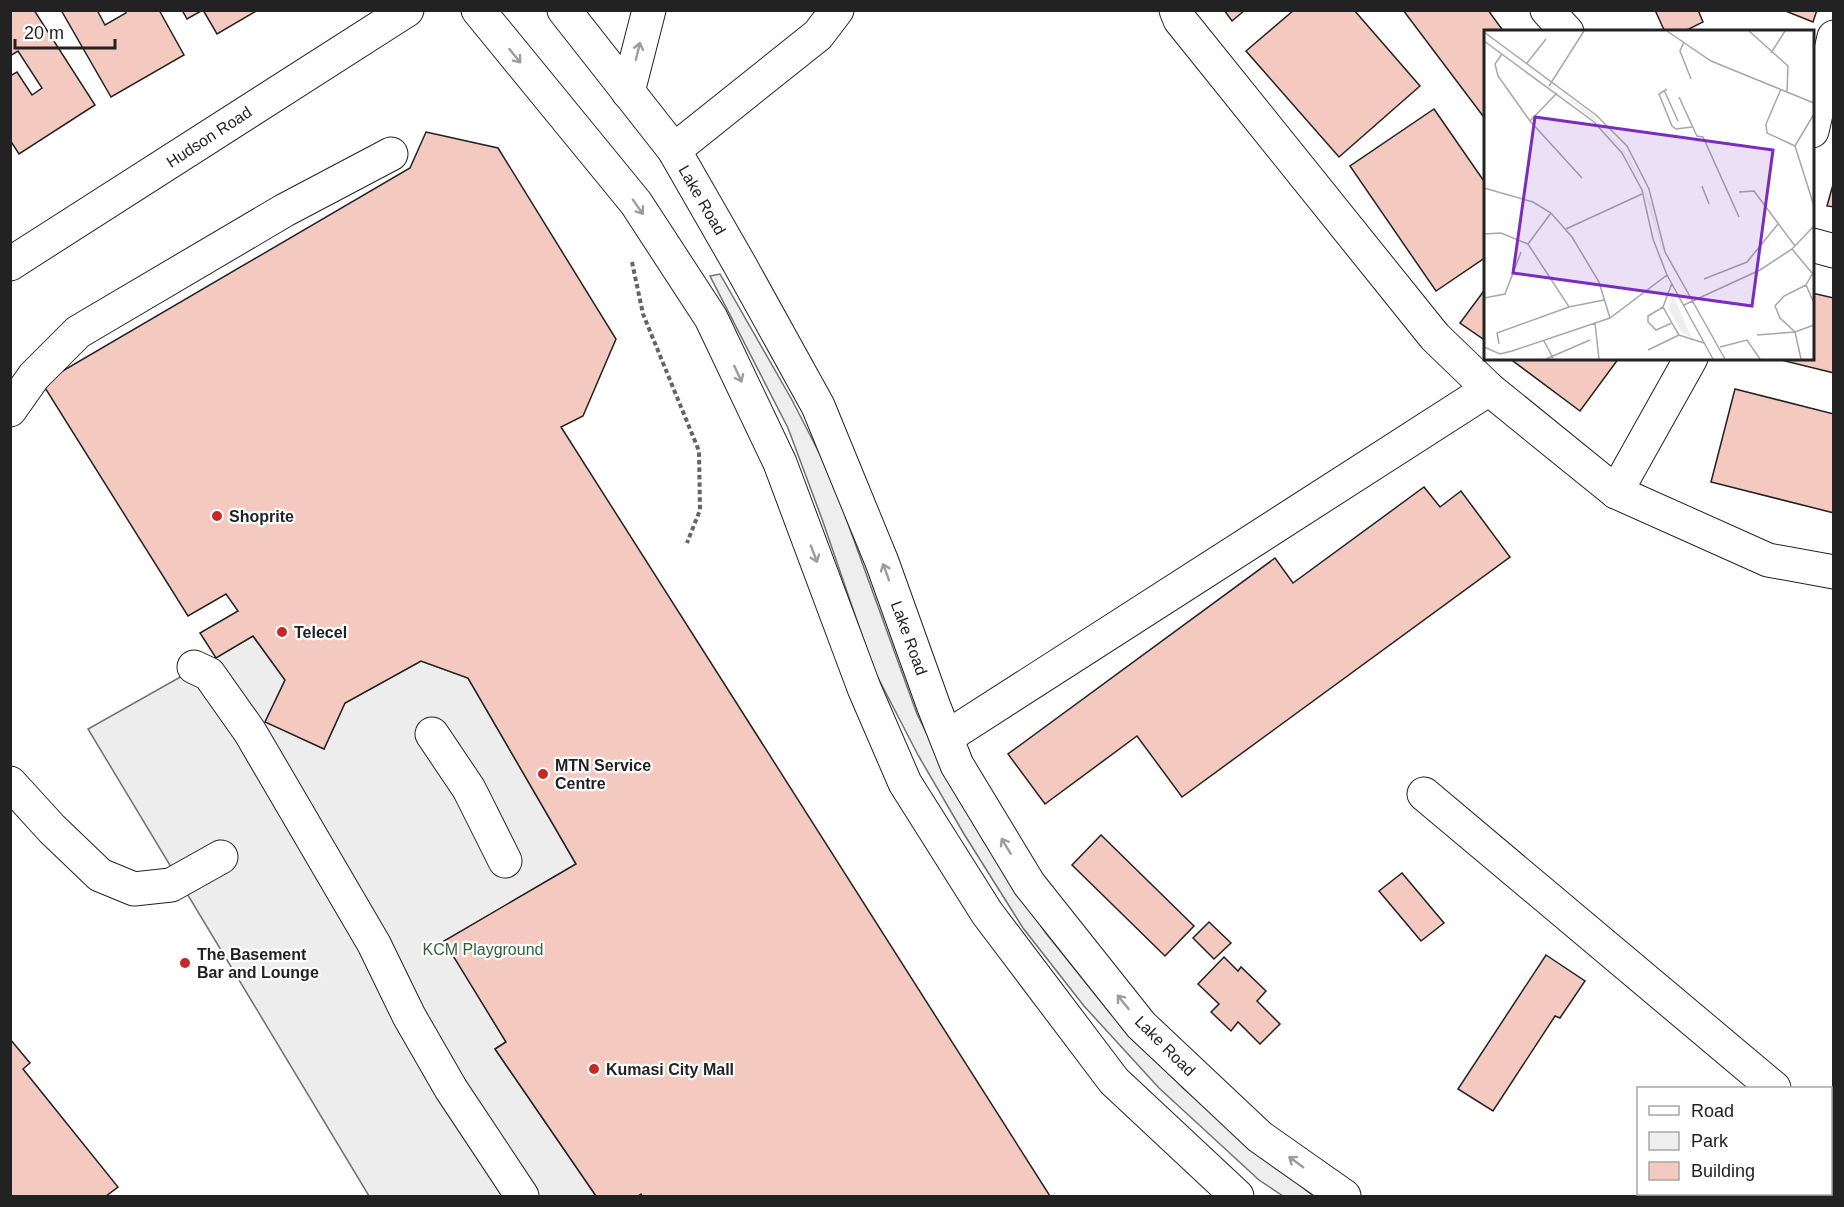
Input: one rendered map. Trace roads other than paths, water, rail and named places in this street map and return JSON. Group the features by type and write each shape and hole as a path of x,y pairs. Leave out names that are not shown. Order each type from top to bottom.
{"main road":[{"name":"Hudson Road","path":"10,264 407,10"},
{"path":"478,10 636,203 711,318 780,463 864,688 905,783 987,914 1114,1081 1237,1197"},
{"name":"Lake Road","path":"564,10 674,150 818,406 882,562 957,765 1029,884 1141,1025 1260,1137 1344,1197"},
{"path":"628,92 649,10"},
{"path":"674,150 818,35 837,10"},
{"path":"1176,10 1180,20 1435,337 1489,389 1616,492 1768,560 1833,572"},
{"path":"1547,10 1565,30"},
{"path":"1814,122 1833,37"},
{"path":"10,410 34,376 78,332 285,210 391,154"},
{"path":"1814,246 1833,251"},
{"path":"1616,492 1690,360"},
{"path":"947,737 1489,389"},
{"path":"194,667 209,674 250,732 374,944 409,1016 446,1079 522,1197"},
{"path":"432,734 469,789 505,861"},
{"path":"10,783 52,829 100,875 134,889 171,885 220,857"},
{"path":"1424,795 1772,1087"}],"place":[{"name":"Shoprite","path":"217,516"},
{"name":"Telecel","path":"282,632"},
{"name":"MTN Service Centre","path":"543,774"},
{"name":"The Basement Bar and Lounge","path":"185,963"},
{"name":"Kumasi City Mall","path":"594,1069"}],"park label":[{"name":"KCM Playground","path":"483,949"}]}
